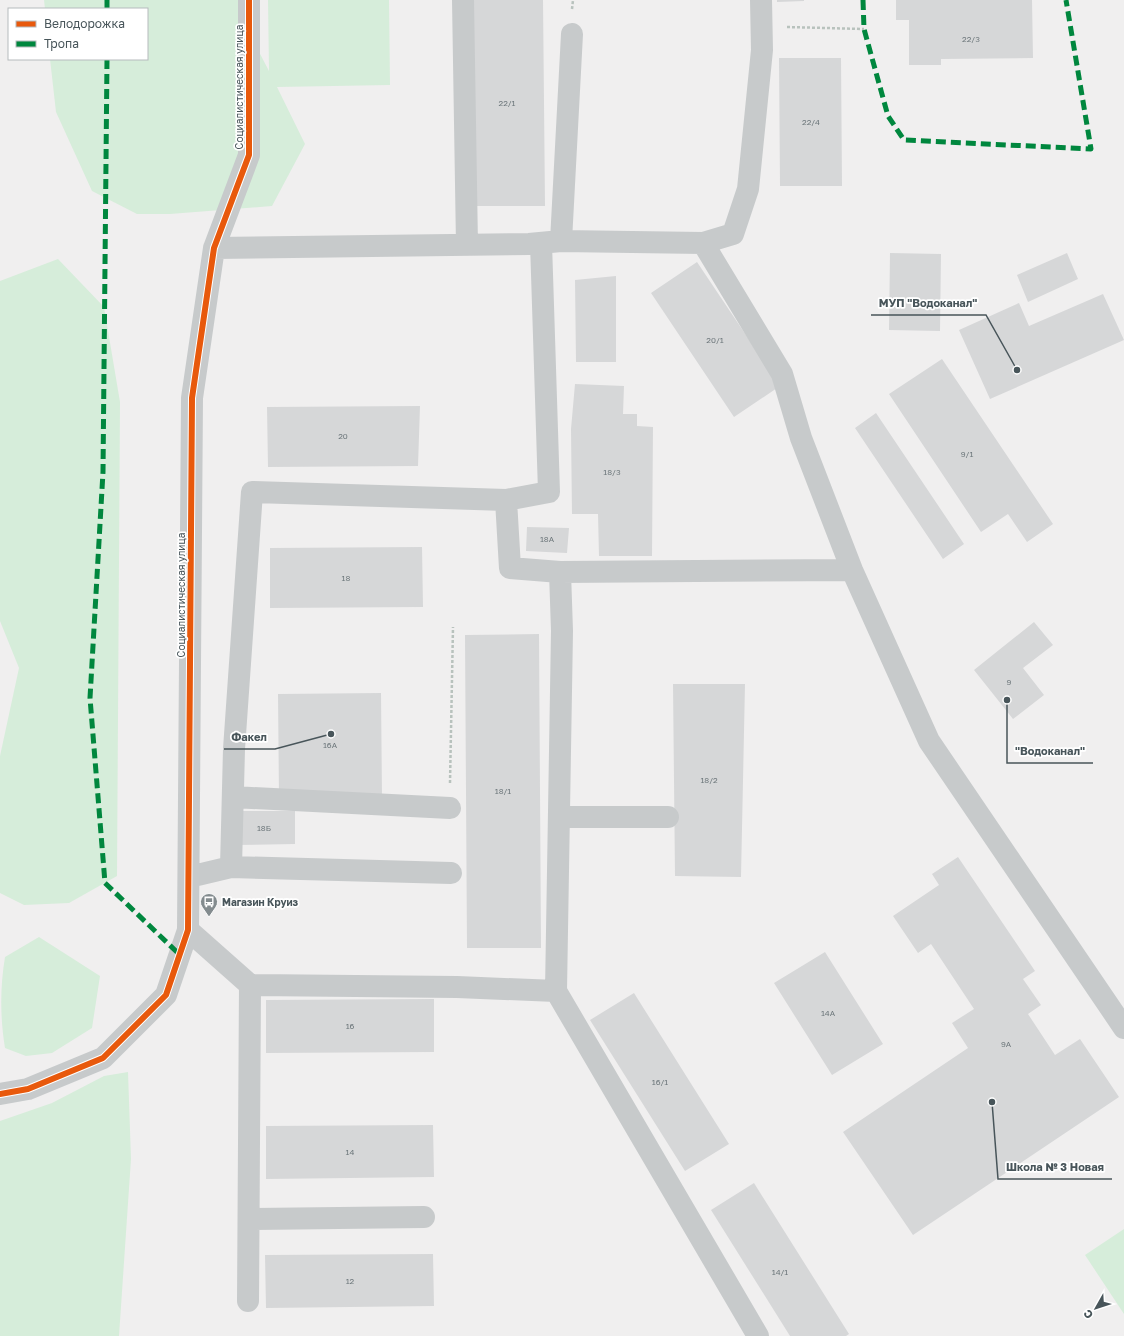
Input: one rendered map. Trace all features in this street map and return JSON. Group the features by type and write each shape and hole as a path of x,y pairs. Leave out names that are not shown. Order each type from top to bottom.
{"street":[{"name":"Социалистическая улица","path":"0,1094 28,1089 103,1058 166,995 188,930 192,398 214,248 249,155 249,0"},
{"path":"463,0 467,245"},
{"path":"214,248 467,245 551,242 703,243 733,234 748,189 762,50 761,0"},
{"path":"231,867 234,749 252,492 506,500 549,492 551,242 572,34"},
{"path":"703,243 782,374 800,438 852,570 928,741 1124,1028"},
{"path":"506,500 510,568 560,572 852,570"},
{"path":"560,572 562,631 556,991 758,1336"},
{"path":"233,797 450,808"},
{"path":"559,817 668,817"},
{"path":"189,877 231,867 451,873"},
{"path":"188,930 250,985 457,987 556,991"},
{"path":"248,1301 250,985"},
{"path":"249,1218 424,1217"}],"path":[{"path":"762,26 864,29"},
{"path":"450,808 453,627"}],"green space":[{"path":"44,0 241,0 258,50 269,71 268,0 389,0 390,85 277,87 305,144 272,206 170,214 137,214 92,191 56,112 50,60 148,60 148,8 45,8"},
{"path":"58,259 104,307 120,402 117,876 69,903 24,905 0,893 0,756 19,668 0,621 0,281"},
{"path":"39,937 100,976 92,1028 52,1053 26,1056 5,1048 1,1002 3,968 5,957"},
{"path":"128,1072 131,1159 119,1336 0,1336 0,1121 52,1103 104,1076"},
{"path":"1124,1229 1124,1314 1085,1255"}],"building":[{"path":"468,0 543,0 545,206 470,206"},
{"path":"777,0 804,0 804,1 777,2"},
{"path":"896,0 1032,0 1033,58 941,59 941,65 909,65 909,20 896,20"},
{"path":"779,58 841,58 842,186 780,186"},
{"path":"890,253 941,254 940,331 889,330"},
{"path":"1067,253 1078,279 1028,302 1017,275"},
{"path":"697,262 780,386 734,417 651,293"},
{"path":"616,276 616,362 576,362 575,280"},
{"path":"1103,294 1124,340 990,399 959,330 1019,303 1029,326"},
{"path":"942,359 1053,524 1027,542 1008,514 981,532 889,394"},
{"path":"575,384 624,386 623,414 637,414 637,426 653,427 652,556 599,556 598,514 572,514 571,429"},
{"path":"420,406 418,466 268,467 267,407"},
{"path":"876,413 964,544 943,559 855,428"},
{"path":"527,527 569,528 567,553 526,551"},
{"path":"422,547 423,607 270,608 270,548"},
{"path":"1034,622 1053,645 1023,668 1044,695 1013,719 974,670"},
{"path":"539,634 541,948 467,948 465,635"},
{"path":"673,684 745,684 741,877 675,876"},
{"path":"381,693 382,797 279,798 278,694"},
{"path":"234,811 295,811 295,844 234,845"},
{"path":"958,857 1035,971 1023,979 1041,1005 1028,1014 1055,1055 1080,1039 1119,1097 913,1235 843,1132 968,1048 952,1023 974,1009 931,944 918,953 893,916 939,885 932,874"},
{"path":"825,952 883,1044 832,1075 774,983"},
{"path":"634,993 729,1144 685,1171 590,1020"},
{"path":"434,999 434,1052 266,1053 266,1000"},
{"path":"433,1125 434,1177 266,1179 266,1126"},
{"path":"754,1183 849,1334 846,1336 790,1336 711,1210"},
{"path":"433,1254 434,1306 266,1308 265,1255"}],"marked path":[{"path":"107,0 107,8"},
{"path":"863,0 864,29 888,116 904,140 1091,149 1066,0"},
{"path":"107,60 103,472 90,698 105,883 180,955"}],"cycle path":[{"path":"0,1094 28,1089 103,1058 166,995 188,930 192,398 214,248 249,155 249,0"}],"place":[{"name":"МУП \"Водоканал\"","path":"1017,370"},
{"name":"\"Водоканал\"","path":"1007,700"},
{"name":"Факел","path":"331,734"},
{"name":"Магазин Круиз","path":"209,917"},
{"name":"Школа № 3 Новая","path":"992,1102"}]}
